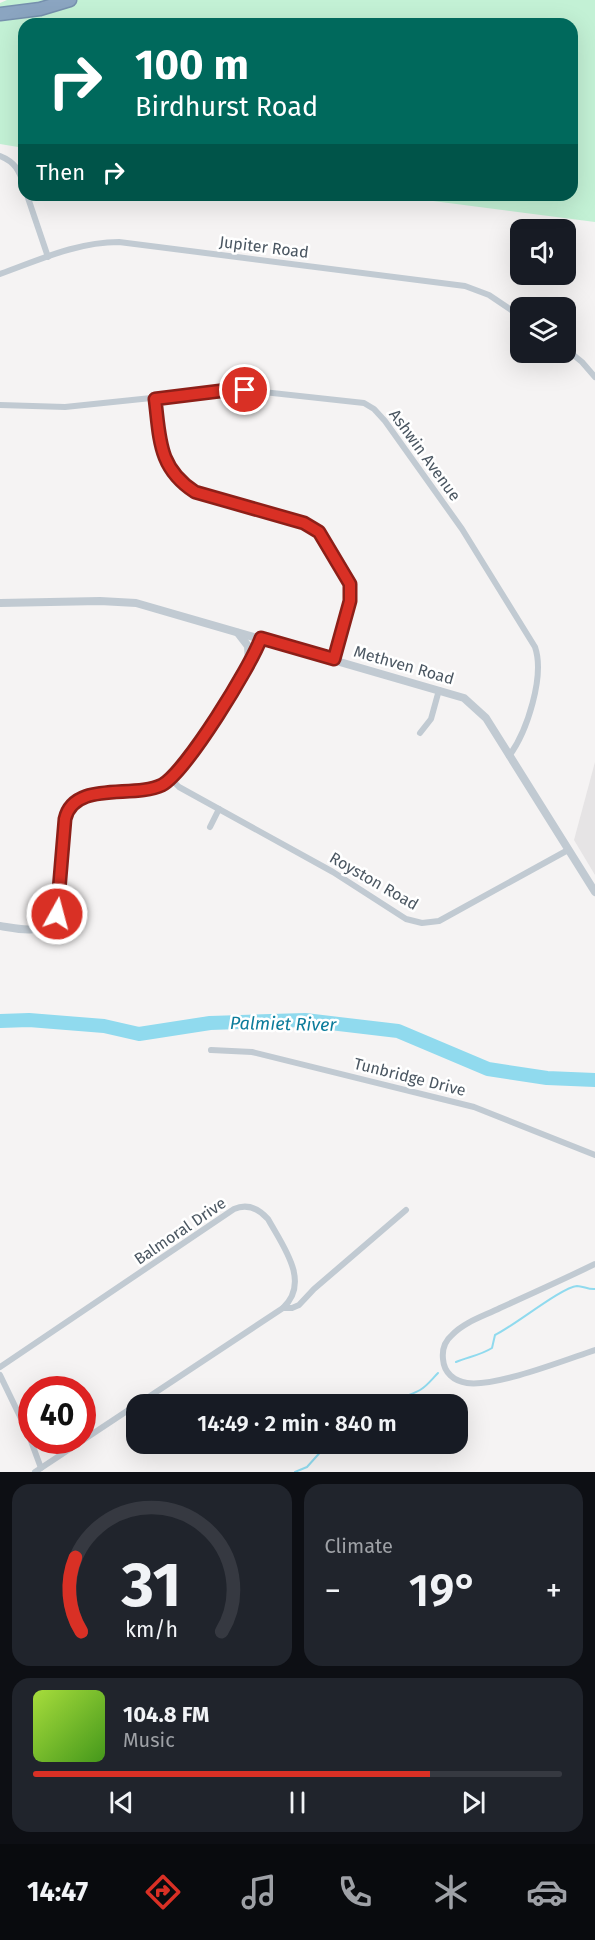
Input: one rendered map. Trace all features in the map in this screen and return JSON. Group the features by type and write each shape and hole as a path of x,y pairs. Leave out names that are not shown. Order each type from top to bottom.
{"highway":[{"path":"0,13 47,0"},
{"path":"0,13 40,9 70,0"}],"street":[{"path":"0,156 13,162 18,169"},
{"path":"29,201 48,257"},
{"name":"Jupiter Road","path":"0,274 81,245 119,242 465,286 489,295 510,309"},
{"path":"576,358 594,373"},
{"name":"Ashwin Avenue","path":"0,405 65,407 245,390 355,401 374,409 462,529 535,647 539,661 539,675 521,737 510,756"},
{"path":"155,399 163,456 174,474 184,484 203,496 304,523 319,532 351,590 334,659"},
{"name":"Methven Road","path":"0,603 126,601 464,698 486,718 595,892"},
{"path":"236,631 248,646 249,664"},
{"path":"0,926 32,930 47,926 53,921 59,904 65,819 72,802 90,795 153,788 171,779 184,764 249,664 261,638"},
{"path":"420,733 431,719 439,690"},
{"name":"Royston Road","path":"171,779 179,787 333,872 406,919 422,924 439,921 568,850"},
{"path":"210,827 219,809"},
{"name":"Tunbridge Drive","path":"211,1050 252,1052 474,1107 595,1155"},
{"name":"Balmoral Drive","path":"0,1367 239,1207 255,1209 266,1216 292,1265 296,1287 292,1299 283,1308"},
{"path":"154,1394 283,1308 299,1305 314,1289 406,1210"},
{"path":"595,1264 466,1324 447,1340 443,1359 447,1372 453,1378 468,1383 477,1383 511,1376 595,1350"},
{"path":"0,1375 28,1433 38,1470 126,1412"}],"shaded area":[{"path":"595,762 595,875 574,840"}],"green space":[{"path":"7,0 595,0 595,222 433,201 578,201 578,18 18,18 18,147 0,144 0,3"}],"waterway":[{"name":"Palmiet River","path":"0,1021 29,1020 104,1026 139,1034 210,1023 305,1020 398,1031 488,1069 547,1078 595,1080"},
{"path":"456,1362 492,1348 495,1335 570,1288 577,1286 595,1289"},
{"path":"412,1394 423,1388 438,1373"},
{"path":"295,1472 307,1467 319,1454"}],"route":[{"path":"57,914 65,819 72,802 90,795 153,788 171,779 178,772 249,664 261,638 334,659 351,590 350,584 319,532 304,523 203,496 184,484 174,474 163,456 155,399 245,390"}]}
